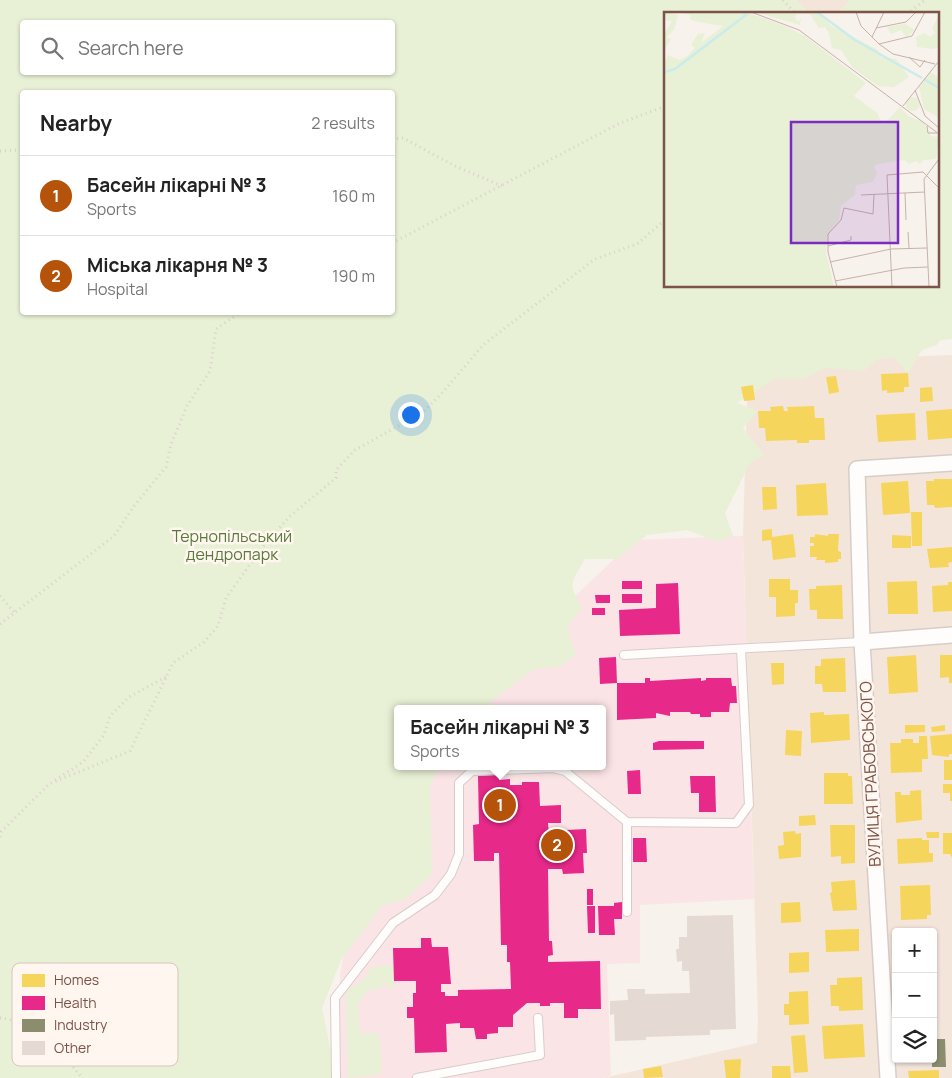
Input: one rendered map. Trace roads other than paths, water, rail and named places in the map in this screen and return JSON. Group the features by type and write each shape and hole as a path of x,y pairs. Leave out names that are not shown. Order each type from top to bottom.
{"street":[{"name":"ВУЛИЦЯ ГРАБОВСЬКОГО","path":"888,1078 862,642 857,469 952,463"},
{"path":"862,642 952,635"}],"lane":[{"path":"624,655 862,642"},
{"path":"562,770 566,771 627,822 736,823 749,805 741,649"},
{"path":"336,1078 335,998 393,923 435,895 451,874 459,854 459,783 472,771 499,770"},
{"path":"627,822 627,912"},
{"path":"417,1078 540,1055 538,1018"}],"place":[{"name":"Басейн лікарні № 3","path":"500,805"},
{"name":"Міська лікарня № 3","path":"557,845"}],"park label":[{"name":"Тернопільський дендропарк","path":"232,545"}]}
